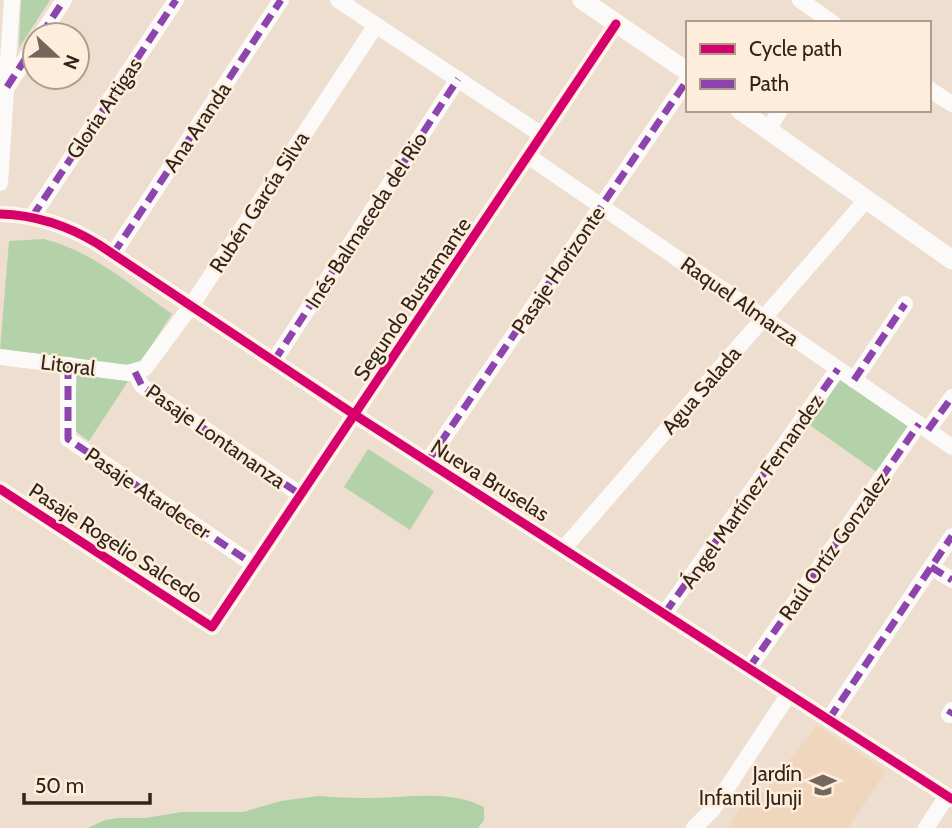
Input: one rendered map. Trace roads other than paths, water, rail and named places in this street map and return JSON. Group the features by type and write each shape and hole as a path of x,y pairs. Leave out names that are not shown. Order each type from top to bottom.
{"street":[{"path":"0,183 12,0"},
{"path":"50,21 64,0"},
{"name":"Gloria Artigas","path":"32,217 176,0"},
{"name":"Ana Aranda","path":"113,254 281,0"},
{"path":"338,0 542,135"},
{"path":"582,0 686,71"},
{"path":"800,0 830,21"},
{"name":"Segundo Bustamante","path":"212,627 616,24"},
{"name":"Rubén García Silva","path":"135,372 145,368 191,306 376,25"},
{"path":"7,87 21,66"},
{"name":"Inés Balmaceda del Rio","path":"274,361 458,79"},
{"name":"Pasaje Horizonte","path":"428,461 686,82"},
{"path":"931,90 952,104"},
{"path":"743,112 952,261"},
{"path":"768,130 779,112"},
{"name":"Raquel Almarza","path":"528,156 952,447"},
{"name":"Agua Salada","path":"564,548 866,200"},
{"name":"Nueva Bruselas","path":"0,214 50,221 83,234 355,415 949,798"},
{"path":"854,380 905,304"},
{"name":"Litoral","path":"0,357 135,372"},
{"name":"Pasaje Atardecer","path":"68,365 68,439 254,565"},
{"name":"Ángel Martínez Fernandez","path":"665,613 838,369"},
{"name":"Pasaje Lontananza","path":"135,372 142,386 301,495"},
{"name":"Raúl Ortíz Gonzalez","path":"750,668 923,427 952,397"},
{"name":"Pasaje Rogelio Salcedo","path":"0,489 212,627"},
{"path":"829,719 952,536"},
{"path":"931,567 952,580"},
{"path":"694,828 713,809 789,694"},
{"path":"926,828 949,798"}],"place":[{"name":"Jardín Infantil Junji","path":"823,785"}]}
